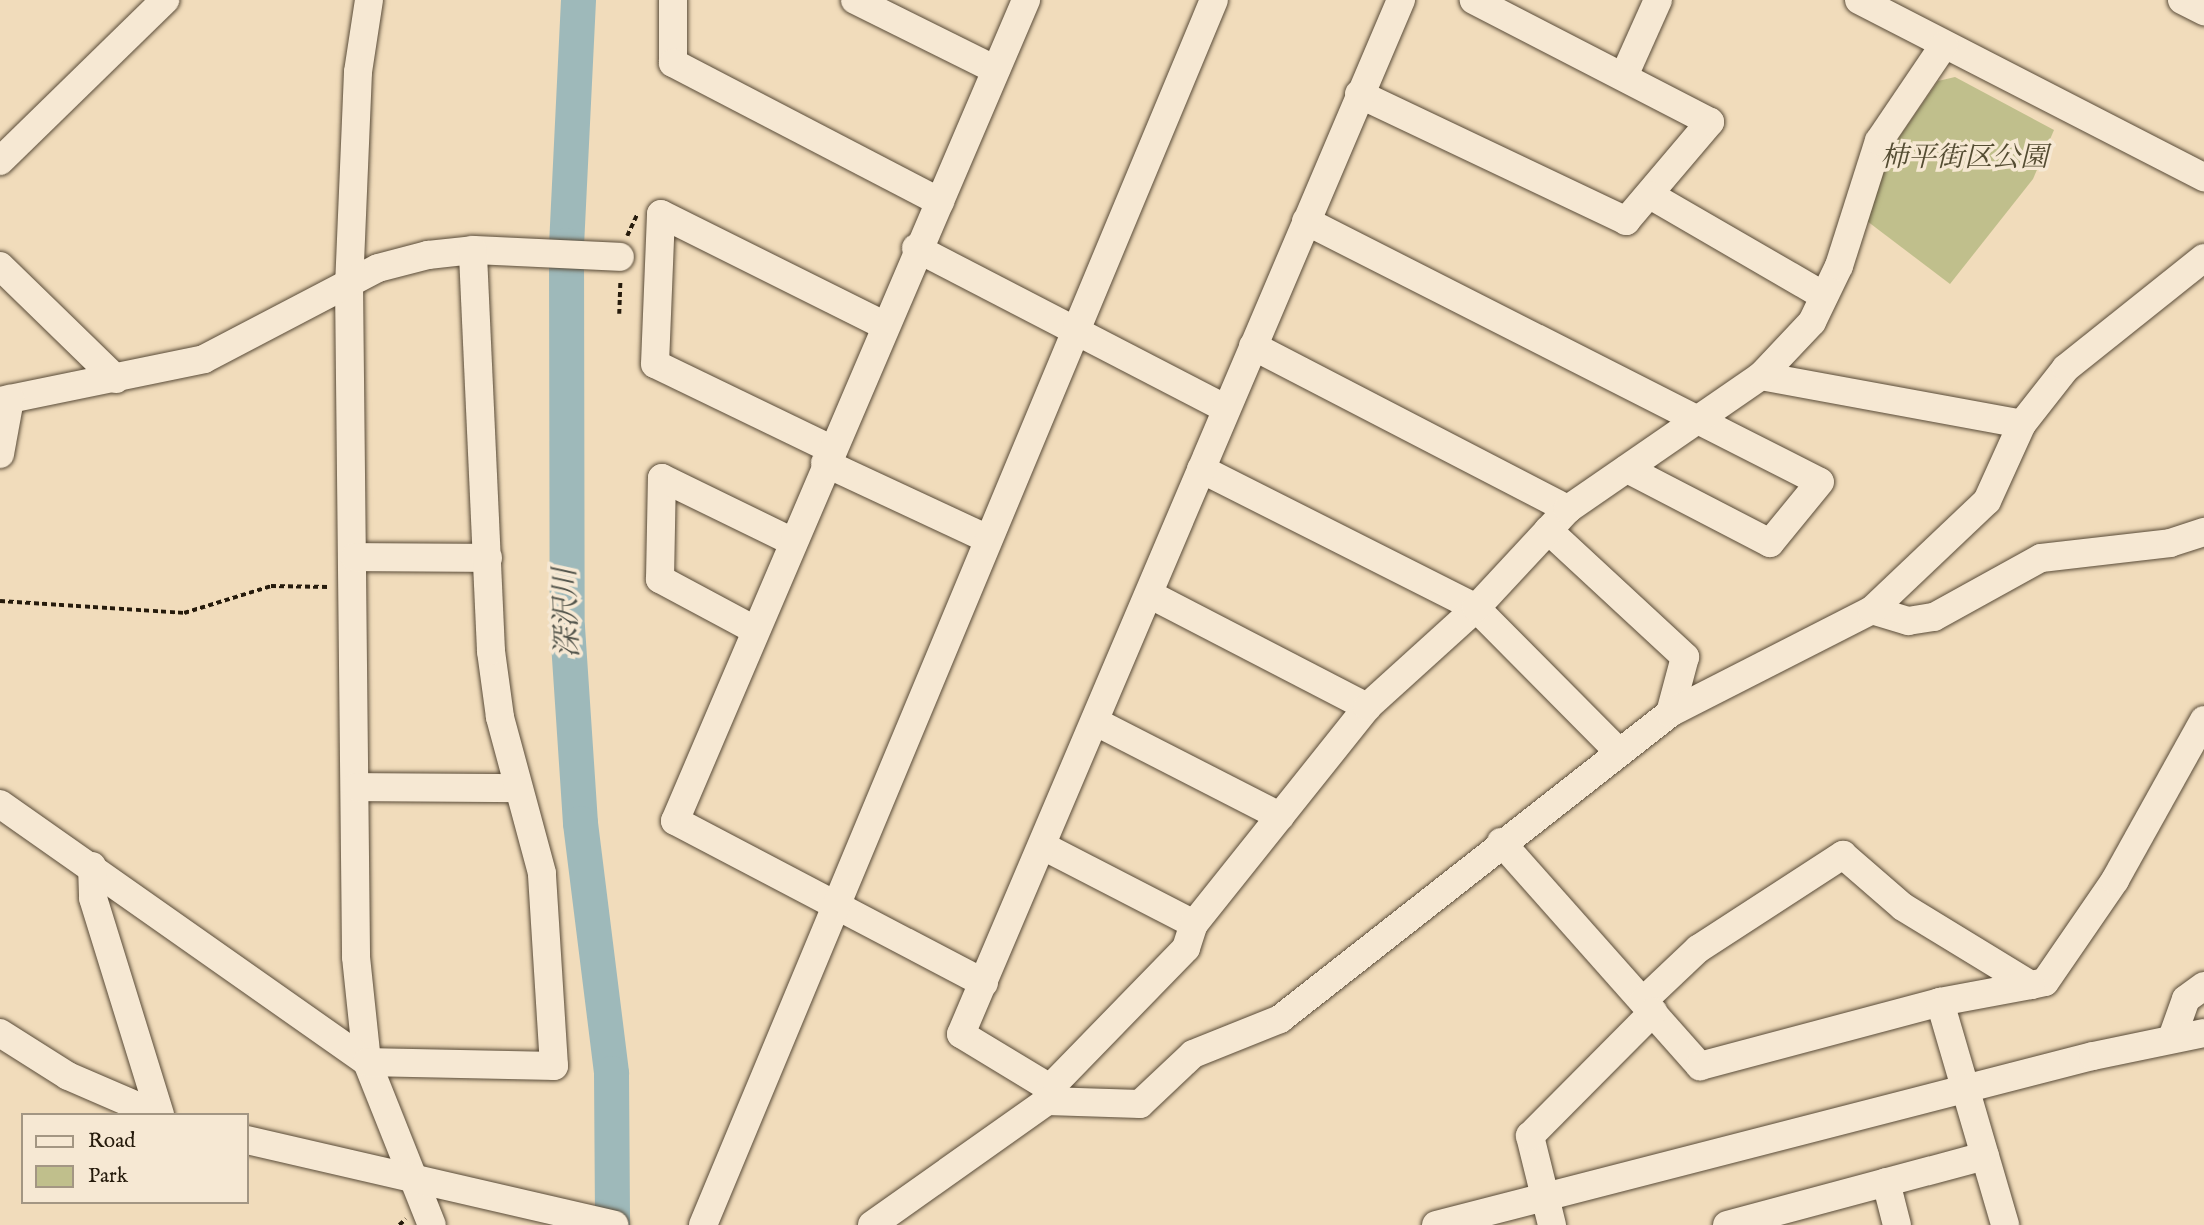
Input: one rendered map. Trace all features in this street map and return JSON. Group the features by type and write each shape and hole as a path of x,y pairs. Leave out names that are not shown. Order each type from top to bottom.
{"street":[{"path":"0,161 165,0"},
{"path":"369,0 358,72 349,283 355,557 356,957 367,1062 432,1225"},
{"path":"673,0 673,63 940,202"},
{"path":"855,0 996,70"},
{"path":"984,983 675,821 916,248 940,202 1026,0"},
{"path":"703,1225 832,905 1214,0"},
{"path":"1401,0 1225,408 1096,722 961,1034 1048,1095 1140,1104 1193,1054 1280,1019 1502,842 1670,713 1872,610 1987,501 2022,424 2066,368 2204,258"},
{"path":"1359,94 1626,221 1710,122 1474,0"},
{"path":"1624,76 1658,0"},
{"path":"1858,0 2204,177"},
{"path":"2182,0 2204,11"},
{"path":"872,1225 1048,1095 1186,947 1194,924 1367,707 1476,608 1568,509 1761,376 1812,322 1824,296 1879,141 1944,44"},
{"path":"1650,195 1824,296"},
{"path":"884,325 661,214 655,364 988,539"},
{"path":"1306,221 1820,482 1770,543 1627,469"},
{"path":"916,248 1225,408"},
{"path":"0,804 92,866 367,1062 554,1066 542,873 498,704 472,250"},
{"path":"0,454 5,400 204,359 378,268 472,250 620,257"},
{"path":"0,266 116,379"},
{"path":"1253,346 1568,509"},
{"path":"1761,376 2022,424"},
{"path":"1201,469 1476,608 1619,751"},
{"path":"755,630 660,579 662,478 793,541"},
{"path":"1548,530 1685,657 1670,713"},
{"path":"1872,610 1908,621 1934,617 2041,558 2170,543 2204,532"},
{"path":"355,557 488,558"},
{"path":"1149,594 1367,707"},
{"path":"1502,842 1700,1066 1940,1002 2045,982 2115,880 2204,720"},
{"path":"1096,722 1280,816"},
{"path":"356,787 518,788"},
{"path":"1043,846 1194,924"},
{"path":"1552,1225 1530,1136 1698,949 1843,855 1903,907 2031,985"},
{"path":"92,866 93,898 158,1113"},
{"path":"2172,1038 2186,999 2204,986"},
{"path":"1940,1002 1968,1088 2006,1225"},
{"path":"0,1033 68,1076 154,1113"},
{"path":"1436,1225 1968,1088 2172,1038 2204,1033"},
{"path":"248,1140 614,1225"},
{"path":"1727,1225 1985,1156"},
{"path":"1886,1182 1898,1225"}],"path":[{"path":"0,601 184,613 271,586 355,588"}],"green space":[{"name":"柿平街区公園","path":"1955,77 2054,130 2033,179 1950,284 1863,218 1889,152 1938,81"}],"waterway":[{"name":"深沢川","path":"578,0 566,245 567,627 580,823 611,1073 612,1225"}]}
